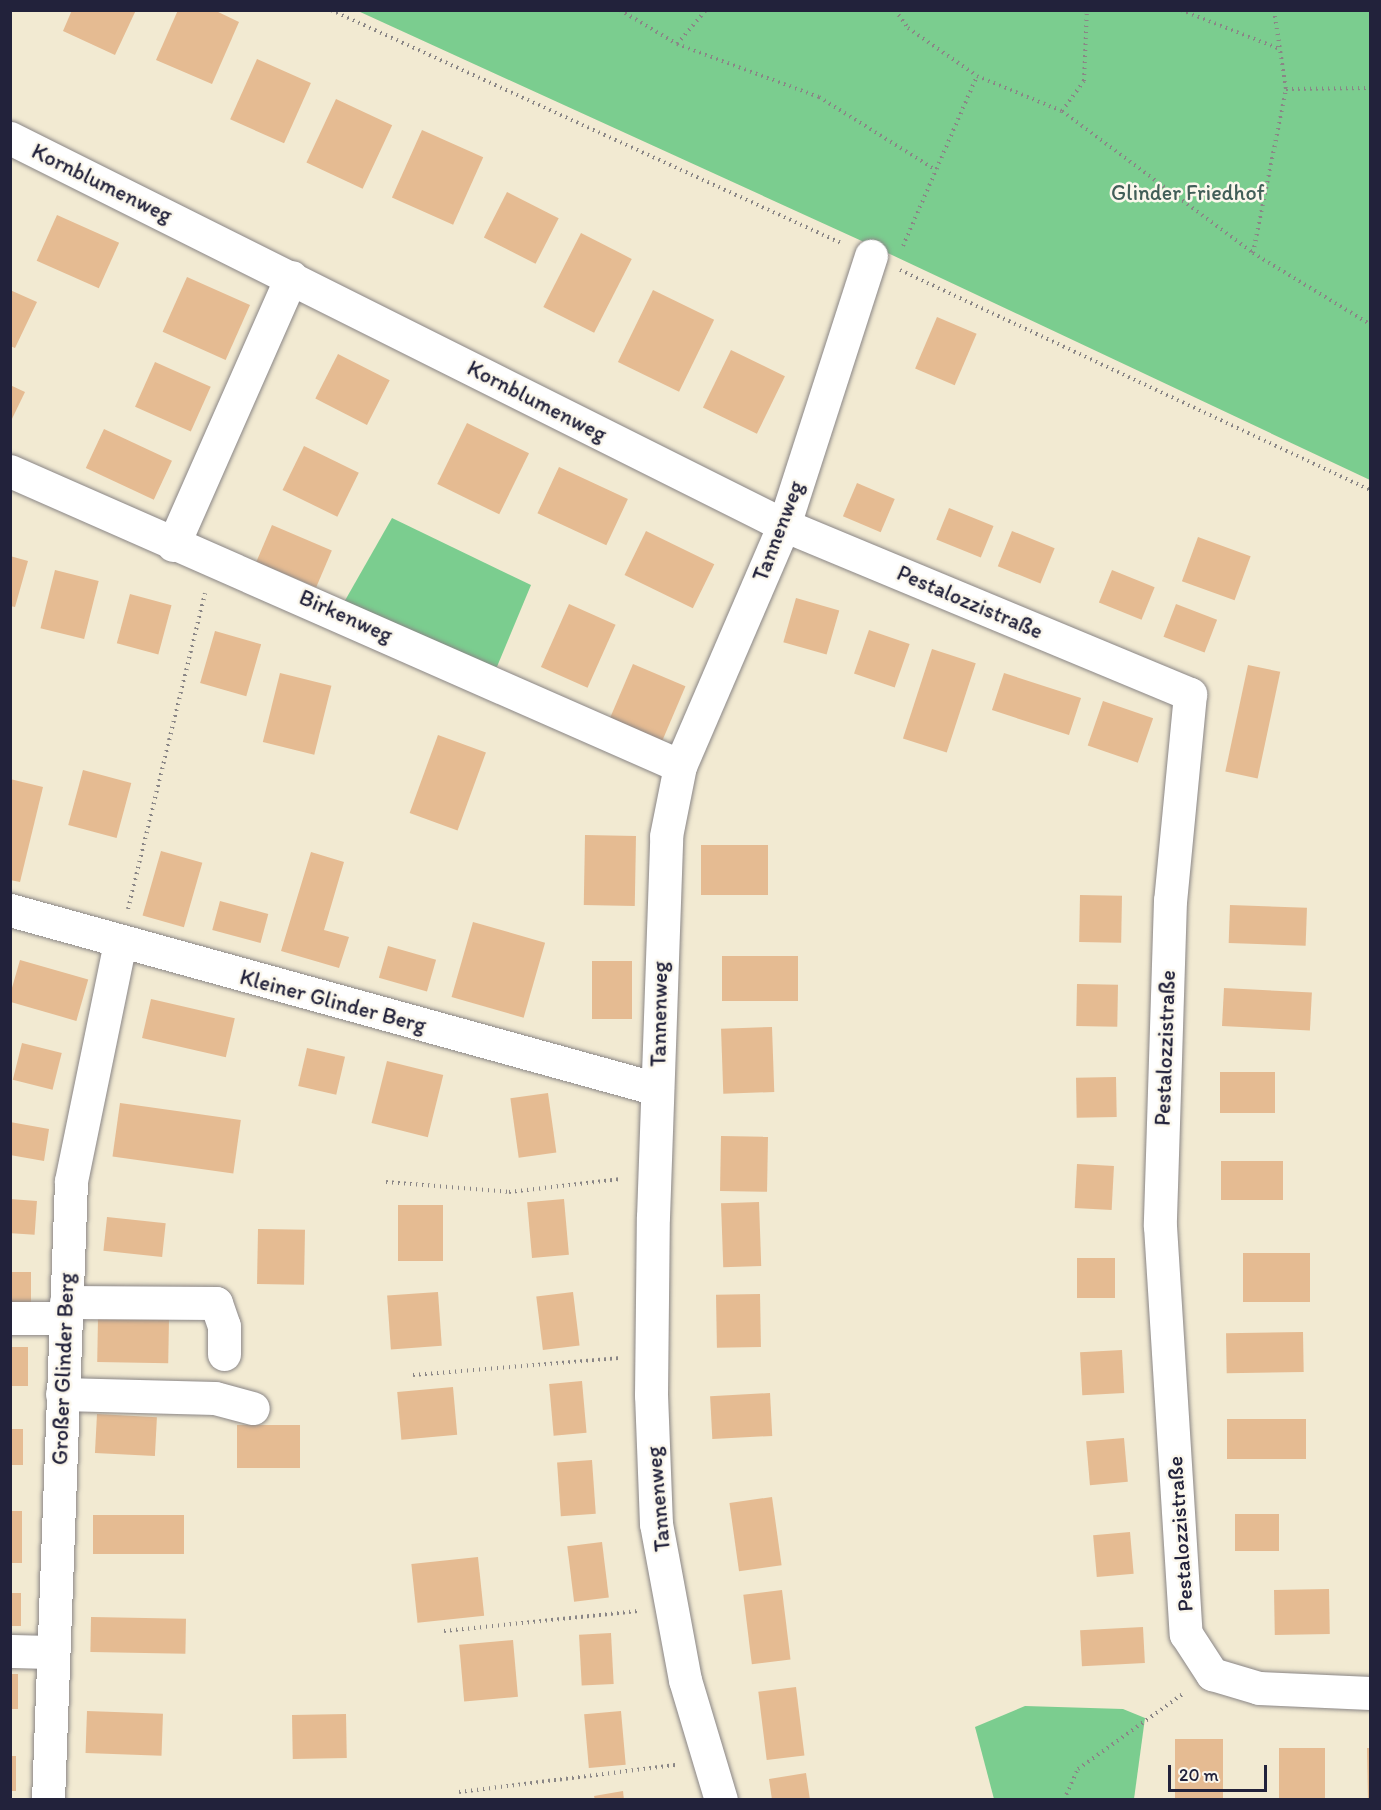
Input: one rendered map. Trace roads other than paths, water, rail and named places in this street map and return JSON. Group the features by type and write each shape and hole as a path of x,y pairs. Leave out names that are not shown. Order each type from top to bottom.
{"street":[{"name":"Kornblumenweg","path":"10,138 784,525"},
{"name":"Tannenweg","path":"721,1800 685,1680 656,1524 652,1356 657,1089 666,836 680,766 784,525 871,256"},
{"path":"173,545 291,277"},
{"name":"Birkenweg","path":"10,471 173,545 213,557 680,766"},
{"name":"Pestalozzistraße","path":"784,525 1190,694 1170,900 1160,1226 1186,1634 1212,1674 1259,1688 1371,1693"},
{"name":"Kleiner Glinder Berg","path":"10,910 120,943 657,1089"},
{"name":"Großer Glinder Berg","path":"48,1800 70,1181 120,943"},
{"path":"10,1318 65,1310 216,1303 224,1326 224,1354"},
{"path":"62,1394 214,1398 253,1408"},
{"path":"10,1651 52,1652"}],"park label":[{"name":"Glinder Friedhof","path":"1188,193"}]}
